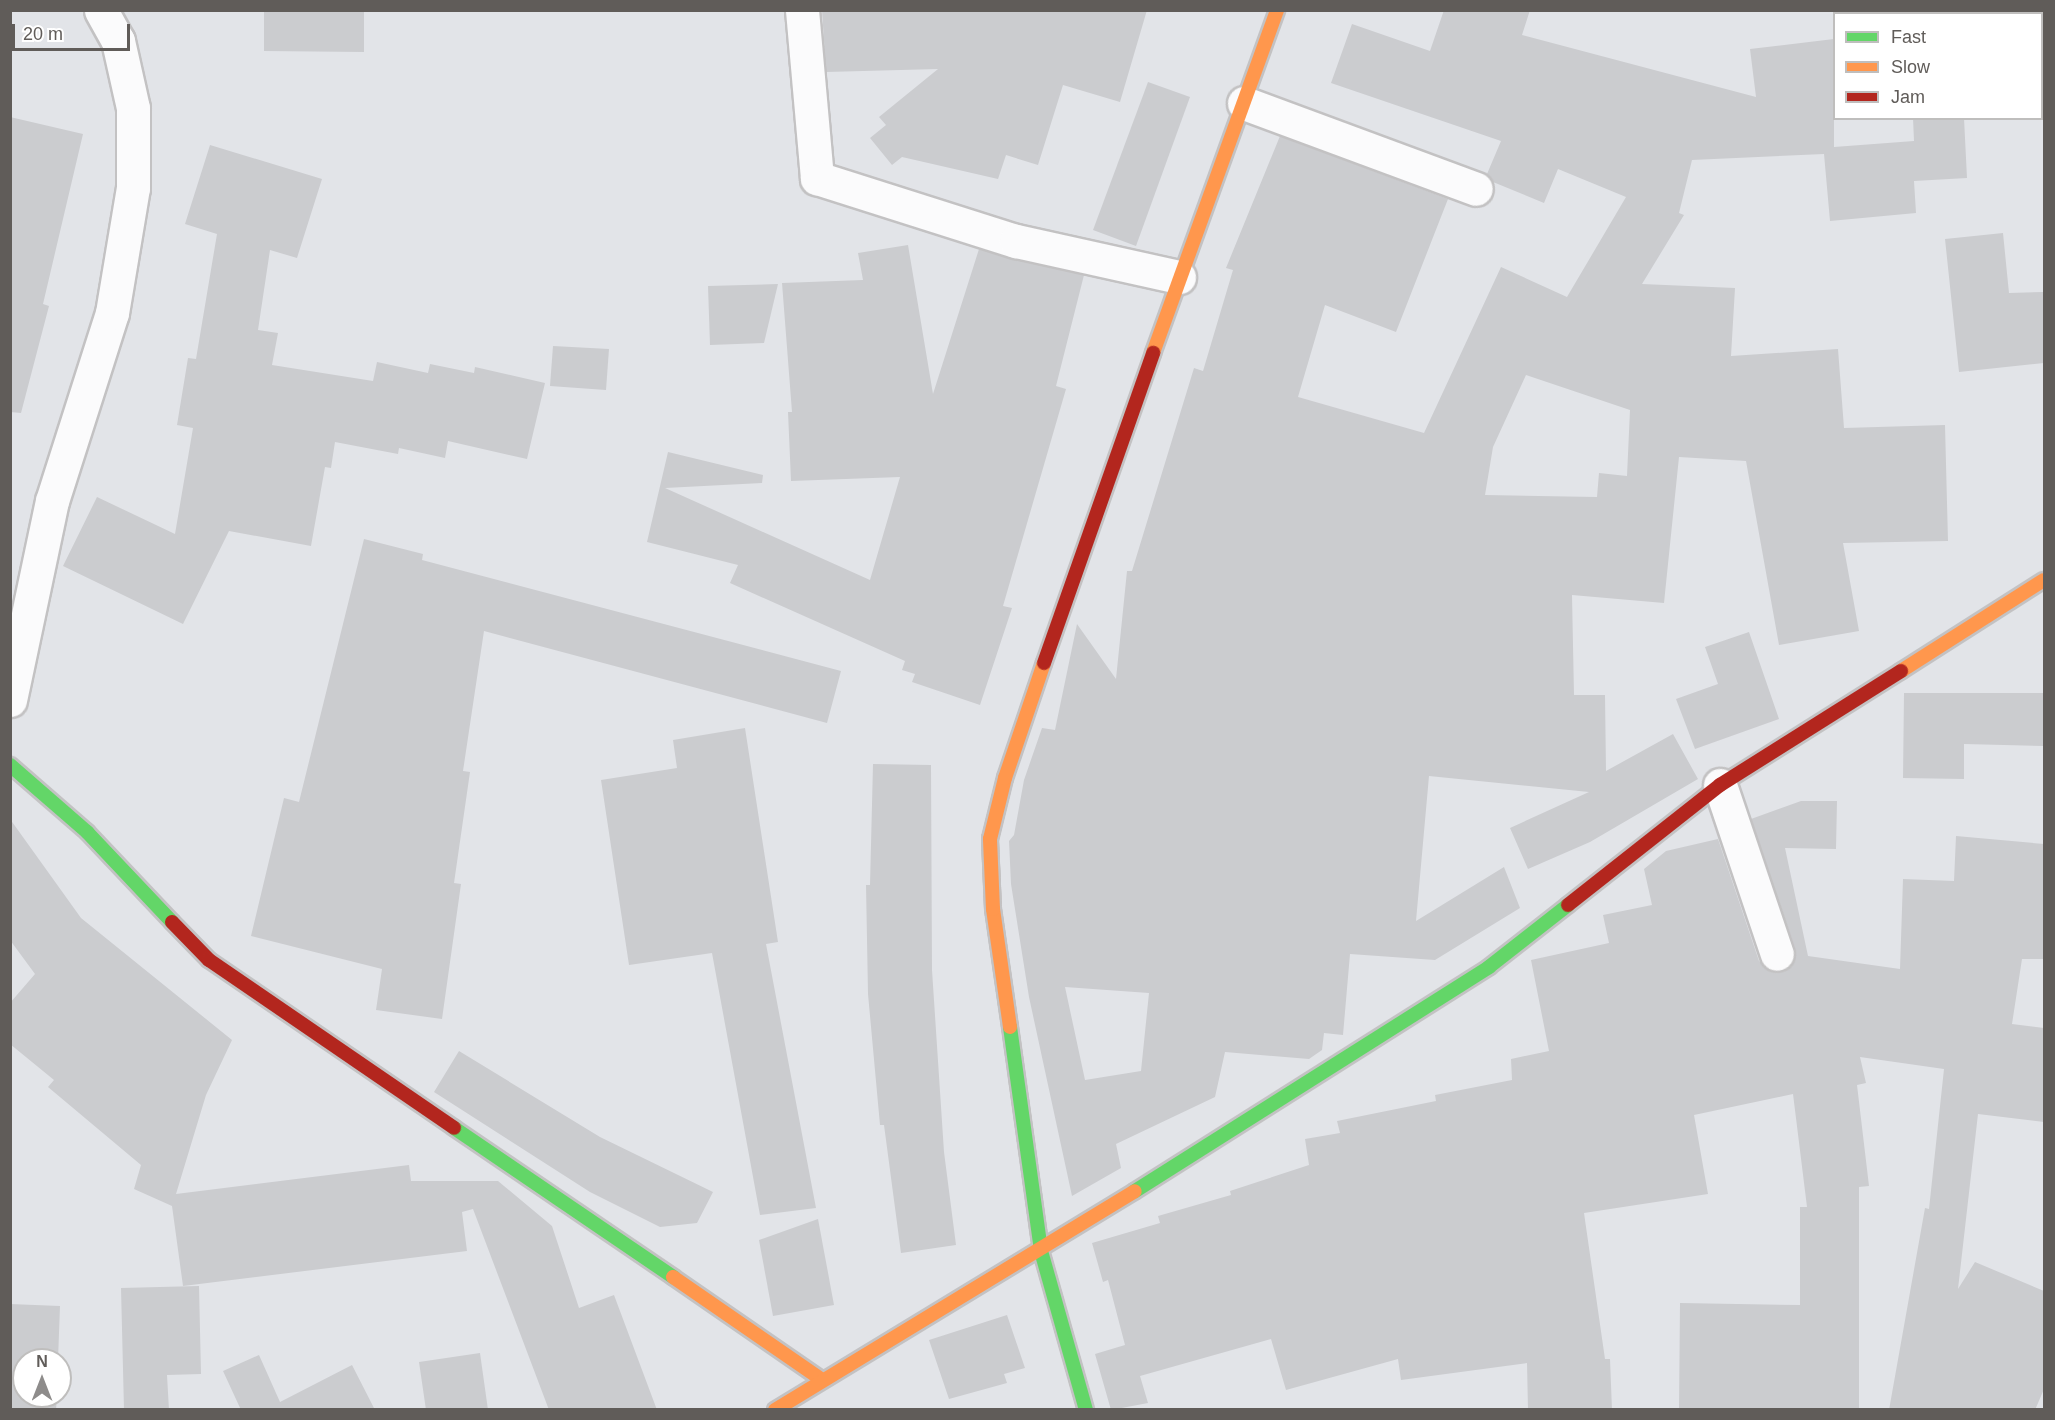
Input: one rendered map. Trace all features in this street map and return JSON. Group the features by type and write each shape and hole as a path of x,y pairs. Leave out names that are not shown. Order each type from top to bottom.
{"street":[{"path":"10,700 52,501 112,313 133,188 133,108 118,41 101,10"},
{"path":"802,10 817,178 1016,241 1179,277"},
{"path":"1086,1410 1041,1251 993,909 990,839 1005,778 1068,590 1277,10"},
{"path":"1244,103 1476,189"},
{"path":"775,1410 821,1379 1041,1251 1489,968 1720,785 2044,580"},
{"path":"10,765 87,832 209,960 821,1379"},
{"path":"1720,785 1777,954"}],"building":[{"path":"264,10 364,10 364,52 264,51"},
{"path":"822,10 1147,10 1120,102 1063,85 1038,165 1006,155 998,179 902,157 892,165 870,138 886,125 879,117 938,69 826,72"},
{"path":"1444,10 1530,10 1522,35 1756,97 1750,49 1833,39 1834,147 1914,141 1913,120 1964,120 1967,178 1914,181 1916,213 1830,221 1824,154 1692,160 1679,213 1684,215 1642,284 1735,288 1731,356 1838,349 1844,428 1945,425 1948,541 1843,543 1859,631 1779,645 1746,461 1679,457 1664,603 1572,595 1574,695 1605,695 1606,771 1673,734 1698,779 1590,842 1528,869 1510,828 1589,792 1429,776 1416,921 1504,867 1520,908 1435,960 1350,954 1343,1035 1324,1033 1322,1050 1309,1059 1225,1052 1215,1097 1116,1144 1121,1168 1072,1196 1029,997 1011,884 1009,841 1014,835 1024,780 1042,728 1055,730 1077,624 1116,679 1127,571 1132,571 1194,368 1203,371 1233,270 1226,268 1280,136 1448,199 1396,332 1325,305 1298,397 1424,433 1501,267 1567,297 1626,197 1558,169 1544,203 1493,182 1487,174 1501,141 1331,83 1352,24 1430,51","holes":["1526,375 1630,410 1627,476 1599,473 1597,497 1485,495 1493,447","1065,987 1149,993 1141,1071 1085,1080"]},
{"path":"1148,82 1190,97 1136,246 1093,230"},
{"path":"10,117 83,134 43,304 49,306 21,413 10,412"},
{"path":"210,145 322,179 297,258 270,250 258,330 278,333 272,365 373,381 377,362 428,373 430,364 474,373 475,367 545,383 527,459 448,441 445,458 399,448 398,454 335,442 331,468 325,467 311,546 229,531 183,624 63,566 97,497 175,534 193,428 177,425 188,358 196,359 217,234 185,224"},
{"path":"2003,233 2009,293 2044,292 2044,363 1959,372 1945,239"},
{"path":"908,245 933,394 979,249 1084,275 1056,386 1066,389 1003,606 1012,608 980,705 912,682 915,674 902,670 905,661 730,583 738,565 647,542 668,452 763,475 762,483 665,488 870,580 900,477 791,481 788,412 792,412 782,283 863,280 858,253"},
{"path":"778,284 764,343 710,345 708,286"},
{"path":"553,346 609,349 606,390 550,386"},
{"path":"364,539 423,554 422,560 841,671 827,723 484,631 463,771 470,772 454,883 461,884 442,1019 376,1010 382,969 251,936 284,798 299,802"},
{"path":"1749,632 1779,719 1695,749 1676,699 1718,684 1705,647"},
{"path":"1904,693 2044,693 2044,746 1964,744 1964,779 1903,778"},
{"path":"745,728 778,942 766,944 816,1208 760,1215 712,953 629,965 601,780 677,768 673,740"},
{"path":"873,764 931,765 932,970 944,1152 956,1245 901,1253 884,1125 880,1125 868,994 866,885 870,885"},
{"path":"1801,801 1837,801 1836,849 1785,848 1808,956 1900,969 1903,879 1954,881 1956,836 2044,844 2044,959 2022,959 2012,1024 2044,1028 2044,1122 1978,1114 1958,1289 1975,1262 2044,1291 2044,1389 2035,1410 1889,1410 1925,1208 1929,1209 1944,1069 1860,1057 1866,1083 1857,1085 1869,1186 1859,1187 1859,1410 1679,1410 1680,1303 1800,1305 1800,1207 1807,1207 1793,1094 1694,1115 1708,1194 1584,1213 1605,1359 1610,1359 1612,1410 1528,1410 1527,1363 1401,1380 1398,1359 1286,1390 1271,1339 1140,1376 1148,1403 1111,1410 1095,1354 1125,1345 1108,1280 1103,1282 1092,1243 1160,1223 1158,1216 1231,1195 1230,1191 1309,1165 1305,1139 1340,1133 1337,1121 1436,1101 1435,1095 1512,1080 1511,1059 1549,1051 1531,960 1609,943 1603,915 1652,905 1644,869 1666,851 1718,839 1759,961 1773,972 1784,972 1795,958 1795,948 1751,819"},
{"path":"10,819 81,918 232,1040 206,1095 176,1194 409,1165 411,1181 498,1181 552,1226 579,1308 614,1295 657,1410 549,1410 473,1209 462,1212 467,1251 183,1286 172,1206 134,1189 141,1165 48,1087 54,1080 10,1044 10,1003 35,974 10,940"},
{"path":"459,1051 600,1137 713,1192 697,1223 660,1227 590,1192 434,1092"},
{"path":"818,1219 834,1305 773,1316 759,1240"},
{"path":"199,1286 201,1374 167,1375 169,1410 124,1410 121,1288"},
{"path":"10,1304 60,1306 58,1348 12,1348 12,1408 56,1408 56,1410 10,1410"},
{"path":"1007,1315 1025,1368 1004,1374 1007,1383 949,1399 929,1340"},
{"path":"480,1353 488,1410 426,1410 419,1362"},
{"path":"259,1355 280,1402 352,1365 375,1410 241,1410 223,1371"}],"traffic: fast":[{"path":"10,765 87,832 172,922"},
{"path":"1135,1191 1489,967 1568,905"},
{"path":"1010,1027 1041,1251 1086,1410"},
{"path":"454,1128 673,1277"}],"traffic: slow":[{"path":"1153,353 1277,10"},
{"path":"1901,671 2044,580"},
{"path":"1010,1027 993,909 990,839 1005,778 1044,663"},
{"path":"775,1410 1135,1191"},
{"path":"673,1277 821,1379"}],"traffic: jam":[{"path":"1044,663 1153,353"},
{"path":"1568,905 1720,785 1901,671"},
{"path":"172,922 209,960 454,1128"}]}
